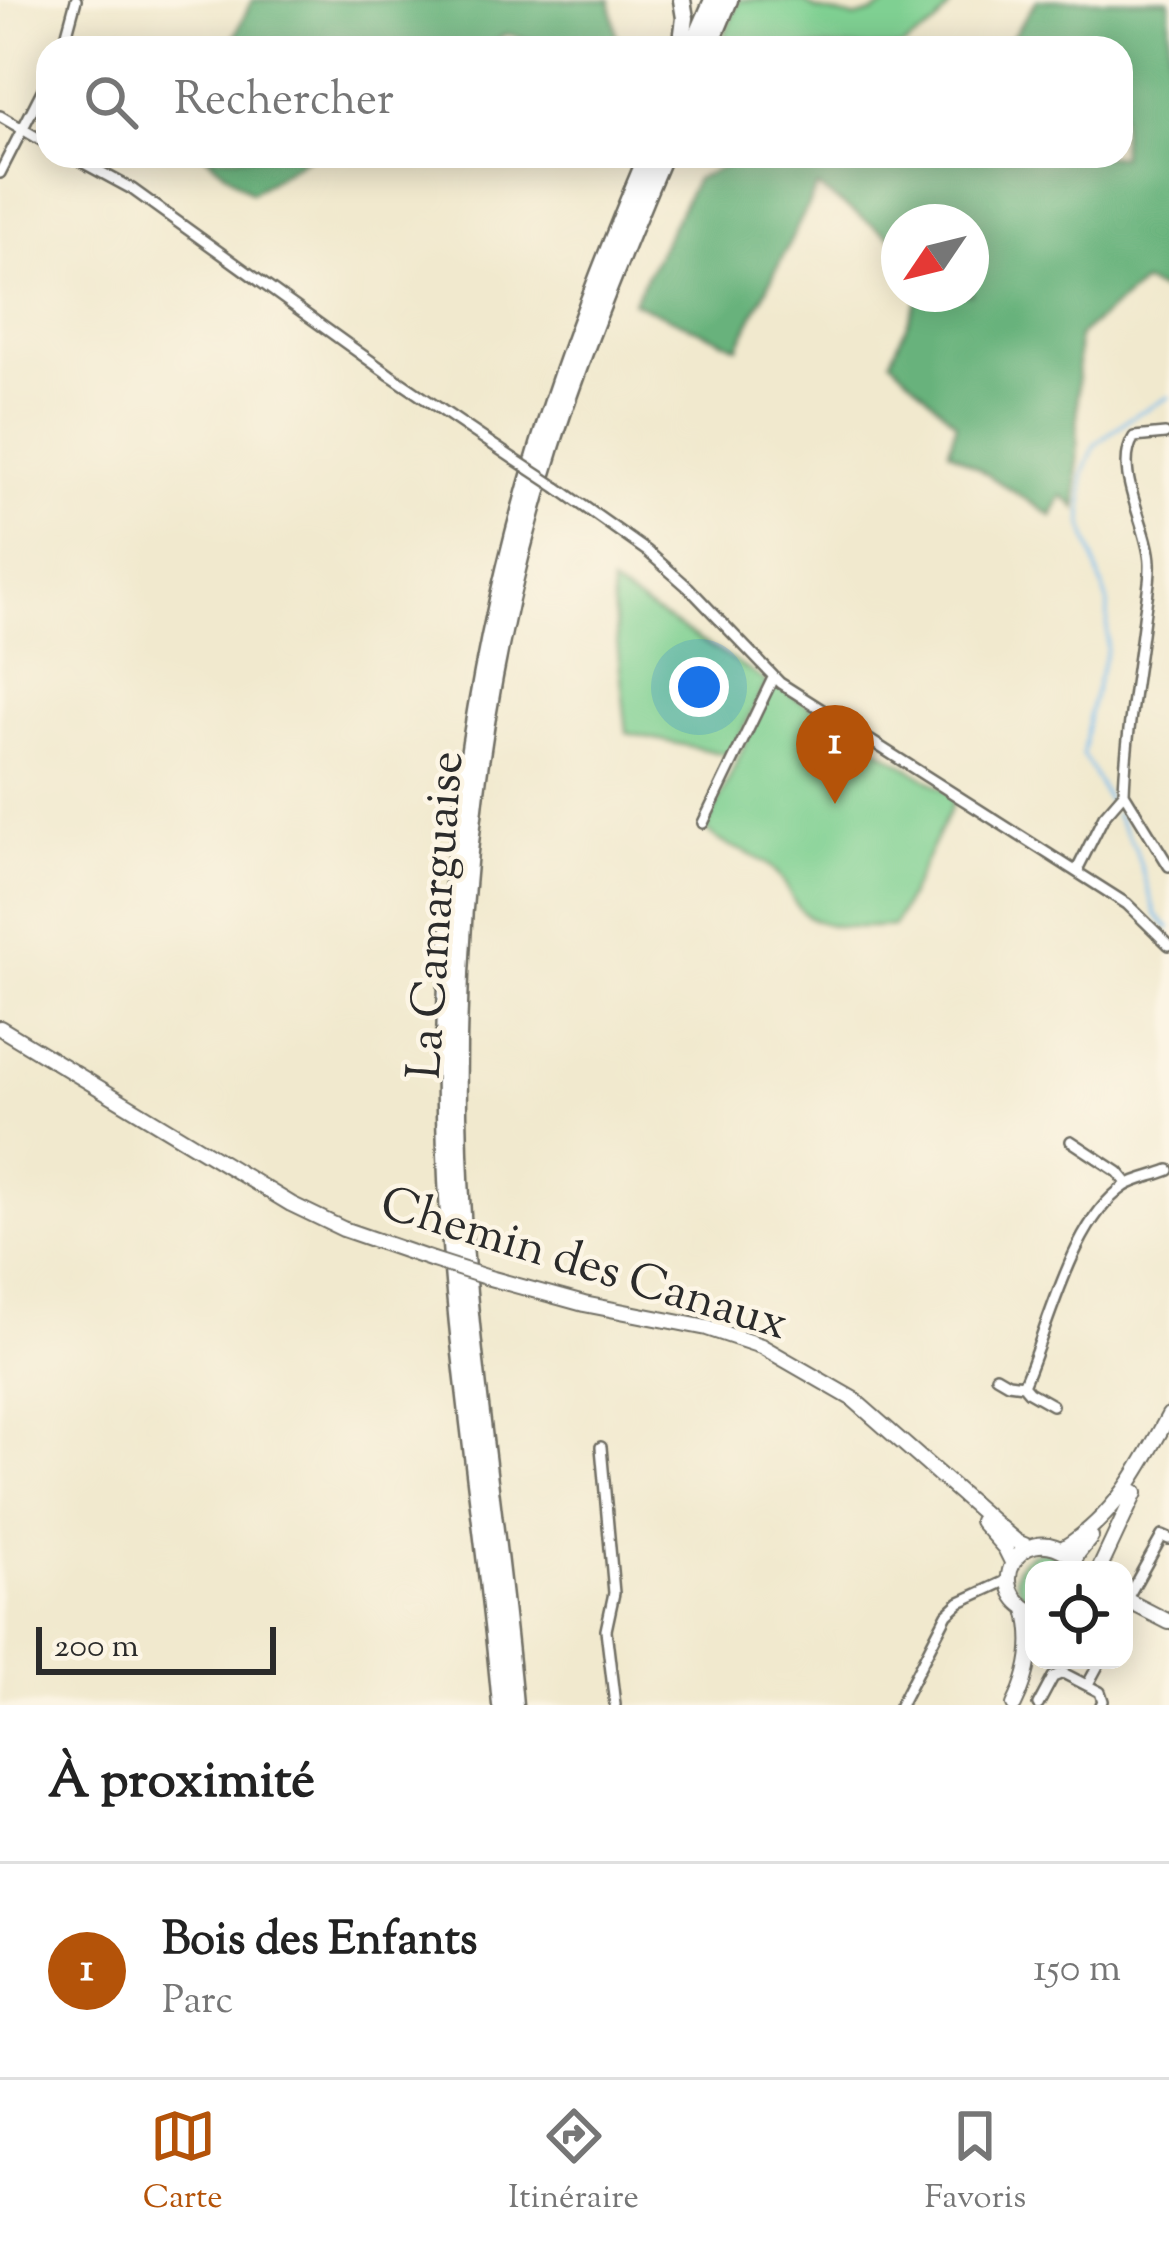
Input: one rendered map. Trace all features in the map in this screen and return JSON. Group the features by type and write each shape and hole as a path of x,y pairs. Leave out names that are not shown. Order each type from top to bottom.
{"highway":[{"path":"682,0 683,36"},
{"path":"697,36 712,0"},
{"path":"714,36 729,0"},
{"name":"La Camarguaise","path":"501,1705 449,1226 444,1081 451,910 475,714 510,550 571,346 639,168"},
{"name":"La Camarguaise","path":"514,1705 462,1227 458,1082 464,912 478,780 504,631 551,449 658,168"},
{"path":"583,355 615,284"}],"main road":[{"name":"Chemin des Canaux","path":"0,1028 291,1204 357,1234 486,1277 584,1304 706,1328 761,1346 853,1399 1017,1542 1029,1547"},
{"path":"1062,1549 1080,1538 1122,1496 1169,1415"},
{"path":"1103,1561 1169,1432"},
{"name":"Chemin des Canaux","path":"946,1481 1012,1562"},
{"path":"1078,1561 1084,1543 1136,1493"},
{"path":"1025,1607 1013,1596 1008,1580 1012,1562 1029,1547 1051,1544 1072,1561"},
{"path":"1133,1606 1169,1622"},
{"path":"1014,1705 1026,1669"},
{"path":"1024,1705 1033,1669"}],"street":[{"path":"66,36 76,0"},
{"path":"0,173 36,103"},
{"path":"0,116 36,138"},
{"path":"93,168 132,189 390,375 647,551 689,588 773,678 1126,904 1169,945"},
{"path":"1165,434 1134,437 1127,456 1150,561 1124,793 1169,866"},
{"path":"703,823 773,678"},
{"path":"1078,873 1104,816 1124,793"},
{"path":"1071,1141 1128,1184"},
{"path":"1023,1385 1076,1252 1097,1216 1128,1184 1169,1170"},
{"path":"997,1376 1023,1385 1052,1405"},
{"path":"601,1447 614,1593 606,1630 615,1705"},
{"path":"1133,1592 1162,1536 1169,1539"},
{"path":"900,1705 947,1614 960,1602 1008,1580"},
{"path":"974,1595 1013,1596"},
{"path":"1088,1684 1096,1669"},
{"path":"1038,1705 1053,1677 1063,1672 1100,1692 1101,1705"}],"green space":[{"path":"252,0 610,0 617,36 506,34 235,36"},
{"path":"739,0 801,0 817,10 855,18 897,0 955,0 936,25 919,36 724,36"},
{"path":"1037,0 1169,0 1169,294 1143,283 1078,336 1077,508 1062,496 1052,516 949,450 956,423 891,360 912,312 989,312 989,204 881,204 881,231 817,187 738,347 633,302 696,179 721,168 1133,168 1133,36 1013,36"},
{"path":"221,168 291,168 251,193"},
{"path":"611,585 767,682 730,755 627,733"},
{"path":"772,683 951,794 951,808 894,926 842,927 816,921 797,906 771,867 706,830"},
{"path":"1046,1550 1065,1561 1025,1561 1025,1597 1016,1572 1026,1558"}],"waterway":[{"path":"1108,801 1083,754 1107,649 1108,604 1083,525 1083,475 1095,445 1131,417 1169,397"},
{"path":"1115,814 1135,848 1156,915 1169,928"}],"place":[{"name":"Bois des Enfants","path":"835,804"}]}
